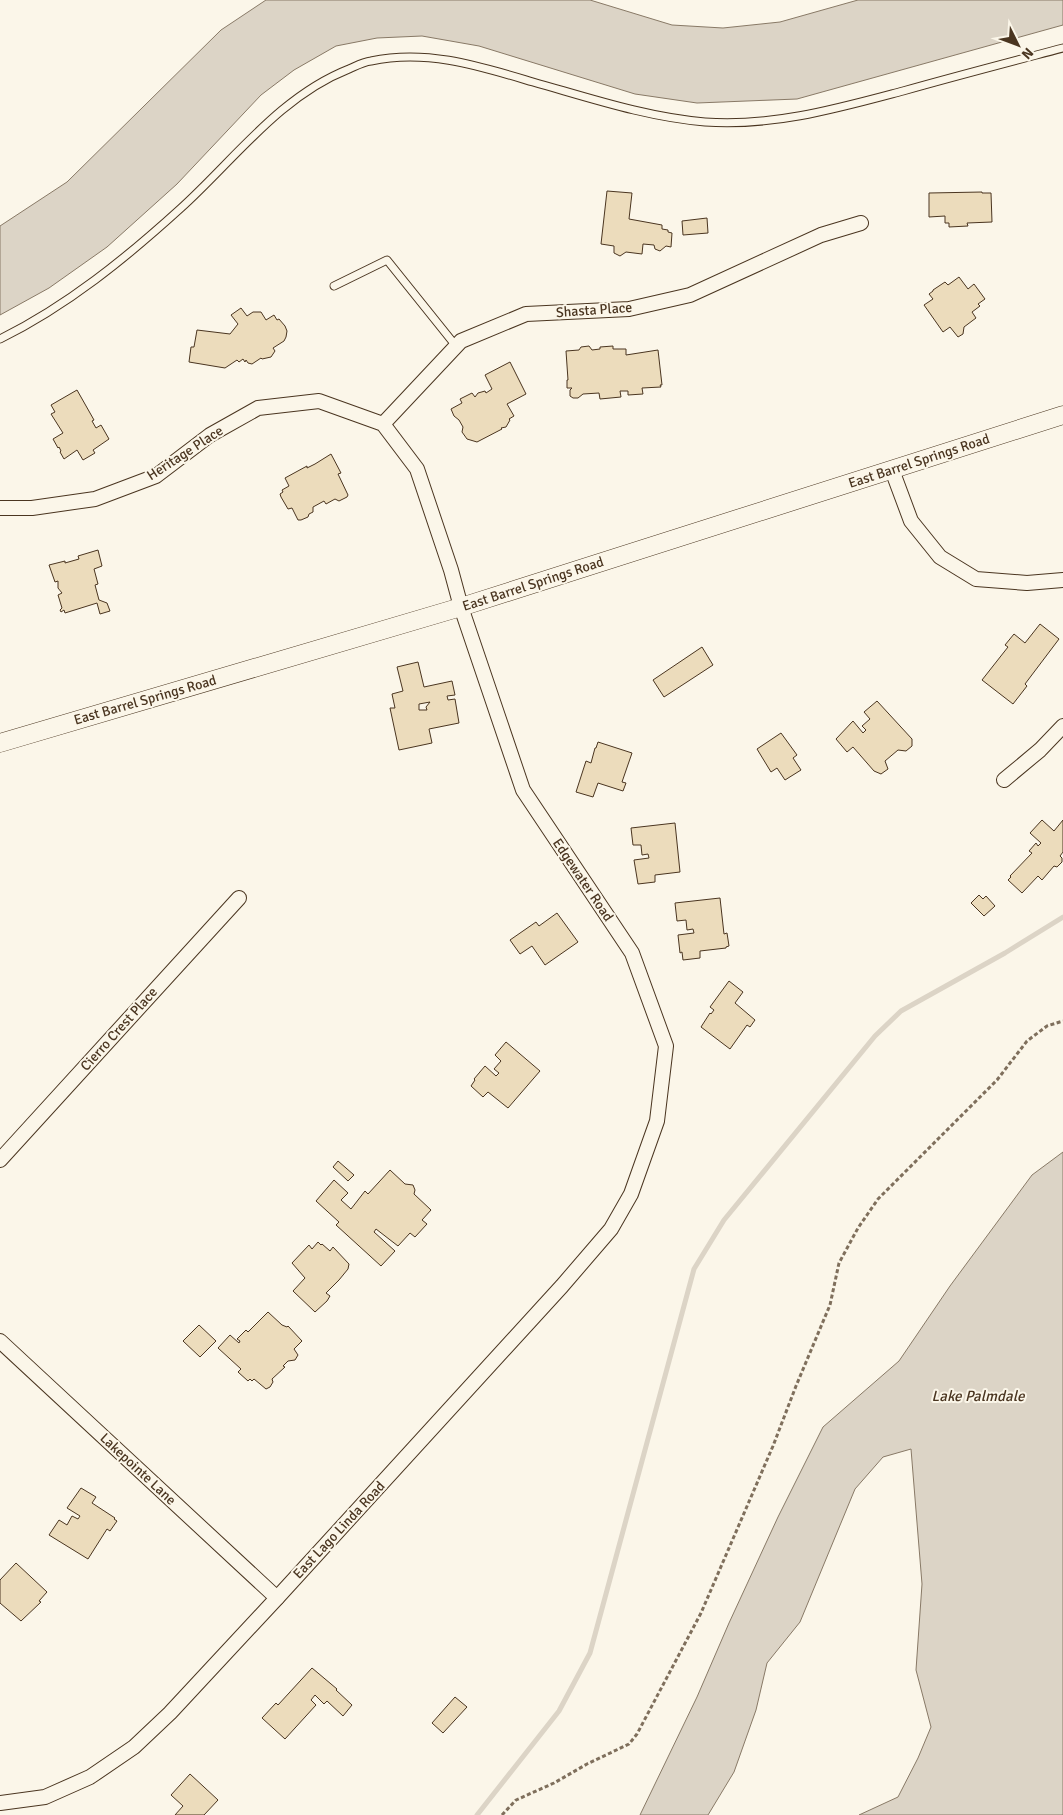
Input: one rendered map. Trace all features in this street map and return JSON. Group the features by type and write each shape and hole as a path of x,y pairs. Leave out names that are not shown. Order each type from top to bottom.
{"street":[{"name":"Shasta Place","path":"383,424 461,341 526,314 629,309 690,295 821,234 861,224"},
{"name":"Heritage Place","path":"0,508 32,508 96,499 156,476 210,435 258,408 319,401 383,424"},
{"name":"East Barrel Springs Road","path":"0,743 461,607 1063,415"},
{"name":"Edgewater Road","path":"383,424 417,469 523,790 632,953 666,1046 657,1121 631,1194"},
{"path":"892,470 911,521 940,557 976,579 1026,583 1063,580"},
{"path":"1004,780 1040,750 1063,726"},
{"name":"Cierro Crest Place","path":"0,1160 239,898"},
{"name":"East Lago Linda Road","path":"0,1803 45,1797 90,1777 134,1747 175,1707 277,1598 562,1286 611,1229 631,1194"},
{"name":"Lakepointe Lane","path":"0,1341 277,1598"}],"lane":[{"path":"0,339 56,308 146,240 295,100 329,77 369,61 408,57 439,57 471,64 617,106 663,117 708,122 750,122 838,108 1063,48"},
{"path":"334,286 387,260 456,346"}],"path":[{"path":"502,1815 516,1800 630,1744 701,1613 773,1446 830,1305 839,1263 858,1228 878,1199 997,1080 1027,1042 1047,1026 1063,1022"}],"water":[{"path":"266,0 590,0 672,25 723,28 780,22 858,0 1063,0 1063,25 797,99 697,103 635,94 479,46 422,36 377,38 336,46 294,70 261,95 177,184 107,247 49,288 0,315 0,226 67,182 221,30"},
{"name":"Lake Palmdale","path":"1063,1152 1063,1815 859,1815 898,1797 931,1727 916,1670 922,1584 911,1449 883,1457 855,1489 800,1622 767,1663 756,1710 734,1772 708,1815 640,1815 697,1697 778,1517 823,1427 899,1361 950,1286 1032,1175"}],"building":[{"path":"607,191 632,193 629,219 662,225 662,229 672,233 671,247 666,246 660,251 655,249 654,245 643,244 642,254 626,252 620,256 614,253 614,246 601,244"},
{"path":"929,193 991,193 992,222 967,223 968,226 949,227 949,223 945,223 945,216 929,217"},
{"path":"707,218 708,233 683,235 682,221"},
{"path":"959,277 968,289 974,284 985,299 972,312 976,318 964,327 963,334 958,337 950,327 943,332 924,305 933,299 929,294 933,290 945,282 948,285"},
{"path":"241,308 247,316 253,312 261,312 266,320 274,315 285,326 287,331 286,337 284,341 273,348 275,351 271,357 261,358 252,364 246,360 245,362 243,359 239,362 237,360 225,368 189,362 191,347 194,347 197,330 230,334 238,324 231,315"},
{"path":"589,346 592,350 613,346 613,349 626,349 626,355 658,350 661,387 642,388 643,394 628,395 628,391 620,391 621,397 600,399 599,393 583,394 578,398 573,398 570,396 572,388 567,388 566,351 579,350 581,347"},
{"path":"510,362 526,394 507,404 514,416 509,419 506,427 477,442 467,439 462,432 463,427 451,409 462,403 460,399 472,393 475,397 478,393 485,391 486,393 492,389 485,375"},
{"path":"77,390 94,420 92,421 96,428 101,425 109,439 93,450 95,453 83,460 77,450 64,459 53,439 63,433 51,414 55,412 51,405"},
{"path":"331,454 341,473 338,474 348,495 347,497 339,501 335,499 326,504 324,501 313,507 313,512 308,517 298,520 292,508 288,509 280,494 283,492 282,490 289,486 285,478"},
{"path":"98,550 102,566 94,569 98,584 95,585 99,600 107,603 110,611 100,614 97,603 65,613 64,610 61,612 62,608 58,595 62,593 58,588 58,581 55,582 49,565 79,559 78,556"},
{"path":"1040,624 1059,639 1025,684 1027,686 1013,704 982,680 1008,647 1005,645 1014,634 1025,643"},
{"path":"702,647 713,665 664,697 653,680"},
{"path":"418,662 424,687 452,681 455,695 447,696 448,700 455,699 459,723 429,729 432,743 399,750 390,708 395,708 392,694 403,691 397,667","holes":["430,702 426,707 427,710 419,710 419,704"]},
{"path":"877,701 912,739 912,746 906,751 898,750 885,761 888,769 881,774 874,771 853,747 847,752 836,739 853,721 863,733 866,730 862,726 870,719 864,712"},
{"path":"781,733 797,755 793,758 801,770 785,780 777,768 771,772 757,749"},
{"path":"598,742 632,753 622,782 626,783 623,791 598,783 593,797 576,792 586,761 591,763"},
{"path":"1042,820 1054,831 1063,820 1063,852 1060,856 1062,862 1057,867 1054,866 1042,880 1038,876 1022,893 1008,880 1032,853 1029,851 1036,843 1038,846 1041,843 1030,833"},
{"path":"675,823 680,872 655,875 655,882 638,884 634,860 649,858 648,854 642,855 641,845 633,845 631,828"},
{"path":"979,895 983,899 986,896 995,906 984,916 971,903"},
{"path":"720,898 724,934 727,933 729,946 700,951 700,958 683,960 682,952 680,953 678,935 694,933 693,929 687,930 686,920 677,921 675,903"},
{"path":"557,913 578,942 545,965 532,946 520,954 510,940 536,922 539,926"},
{"path":"729,981 743,992 735,1003 755,1020 750,1027 747,1025 730,1049 701,1027 714,1010 710,1007"},
{"path":"506,1042 540,1071 508,1108 488,1092 483,1097 471,1086 474,1079 485,1066 496,1076 499,1073 494,1069 501,1061 495,1055"},
{"path":"338,1161 354,1175 348,1181 333,1167"},
{"path":"390,1170 405,1184 413,1185 414,1194 431,1210 422,1220 427,1224 415,1237 410,1233 398,1246 376,1229 374,1232 395,1251 381,1266 336,1225 339,1222 316,1201 334,1180 348,1193 341,1200 351,1209 365,1191 368,1194"},
{"path":"318,1242 330,1251 333,1247 349,1264 348,1269 326,1293 330,1296 327,1301 315,1312 293,1291 305,1278 292,1263 309,1245 312,1249"},
{"path":"268,1312 282,1325 288,1326 302,1341 294,1349 298,1355 295,1360 288,1361 283,1366 285,1367 272,1379 273,1382 270,1387 266,1389 254,1379 248,1381 238,1372 241,1369 218,1348 230,1335 239,1343 240,1341 237,1339 246,1330 248,1332"},
{"path":"199,1325 216,1341 200,1357 183,1341"},
{"path":"81,1488 96,1497 92,1503 117,1521 110,1531 107,1529 88,1559 49,1535 59,1520 67,1525 72,1516 78,1519 80,1516 67,1508"},
{"path":"16,1563 47,1592 39,1601 41,1602 21,1621 0,1603 0,1580"},
{"path":"312,1668 337,1689 352,1705 343,1716 327,1701 324,1704 315,1695 311,1700 316,1705 285,1739 262,1718 276,1703 278,1705"},
{"path":"455,1697 467,1707 443,1733 432,1723"},
{"path":"190,1774 218,1800 204,1815 175,1815 183,1806 171,1795"}],"waterway":[{"path":"477,1815 559,1711 590,1653 694,1269 724,1220 875,1036 901,1011 1005,953 1063,917"}]}
